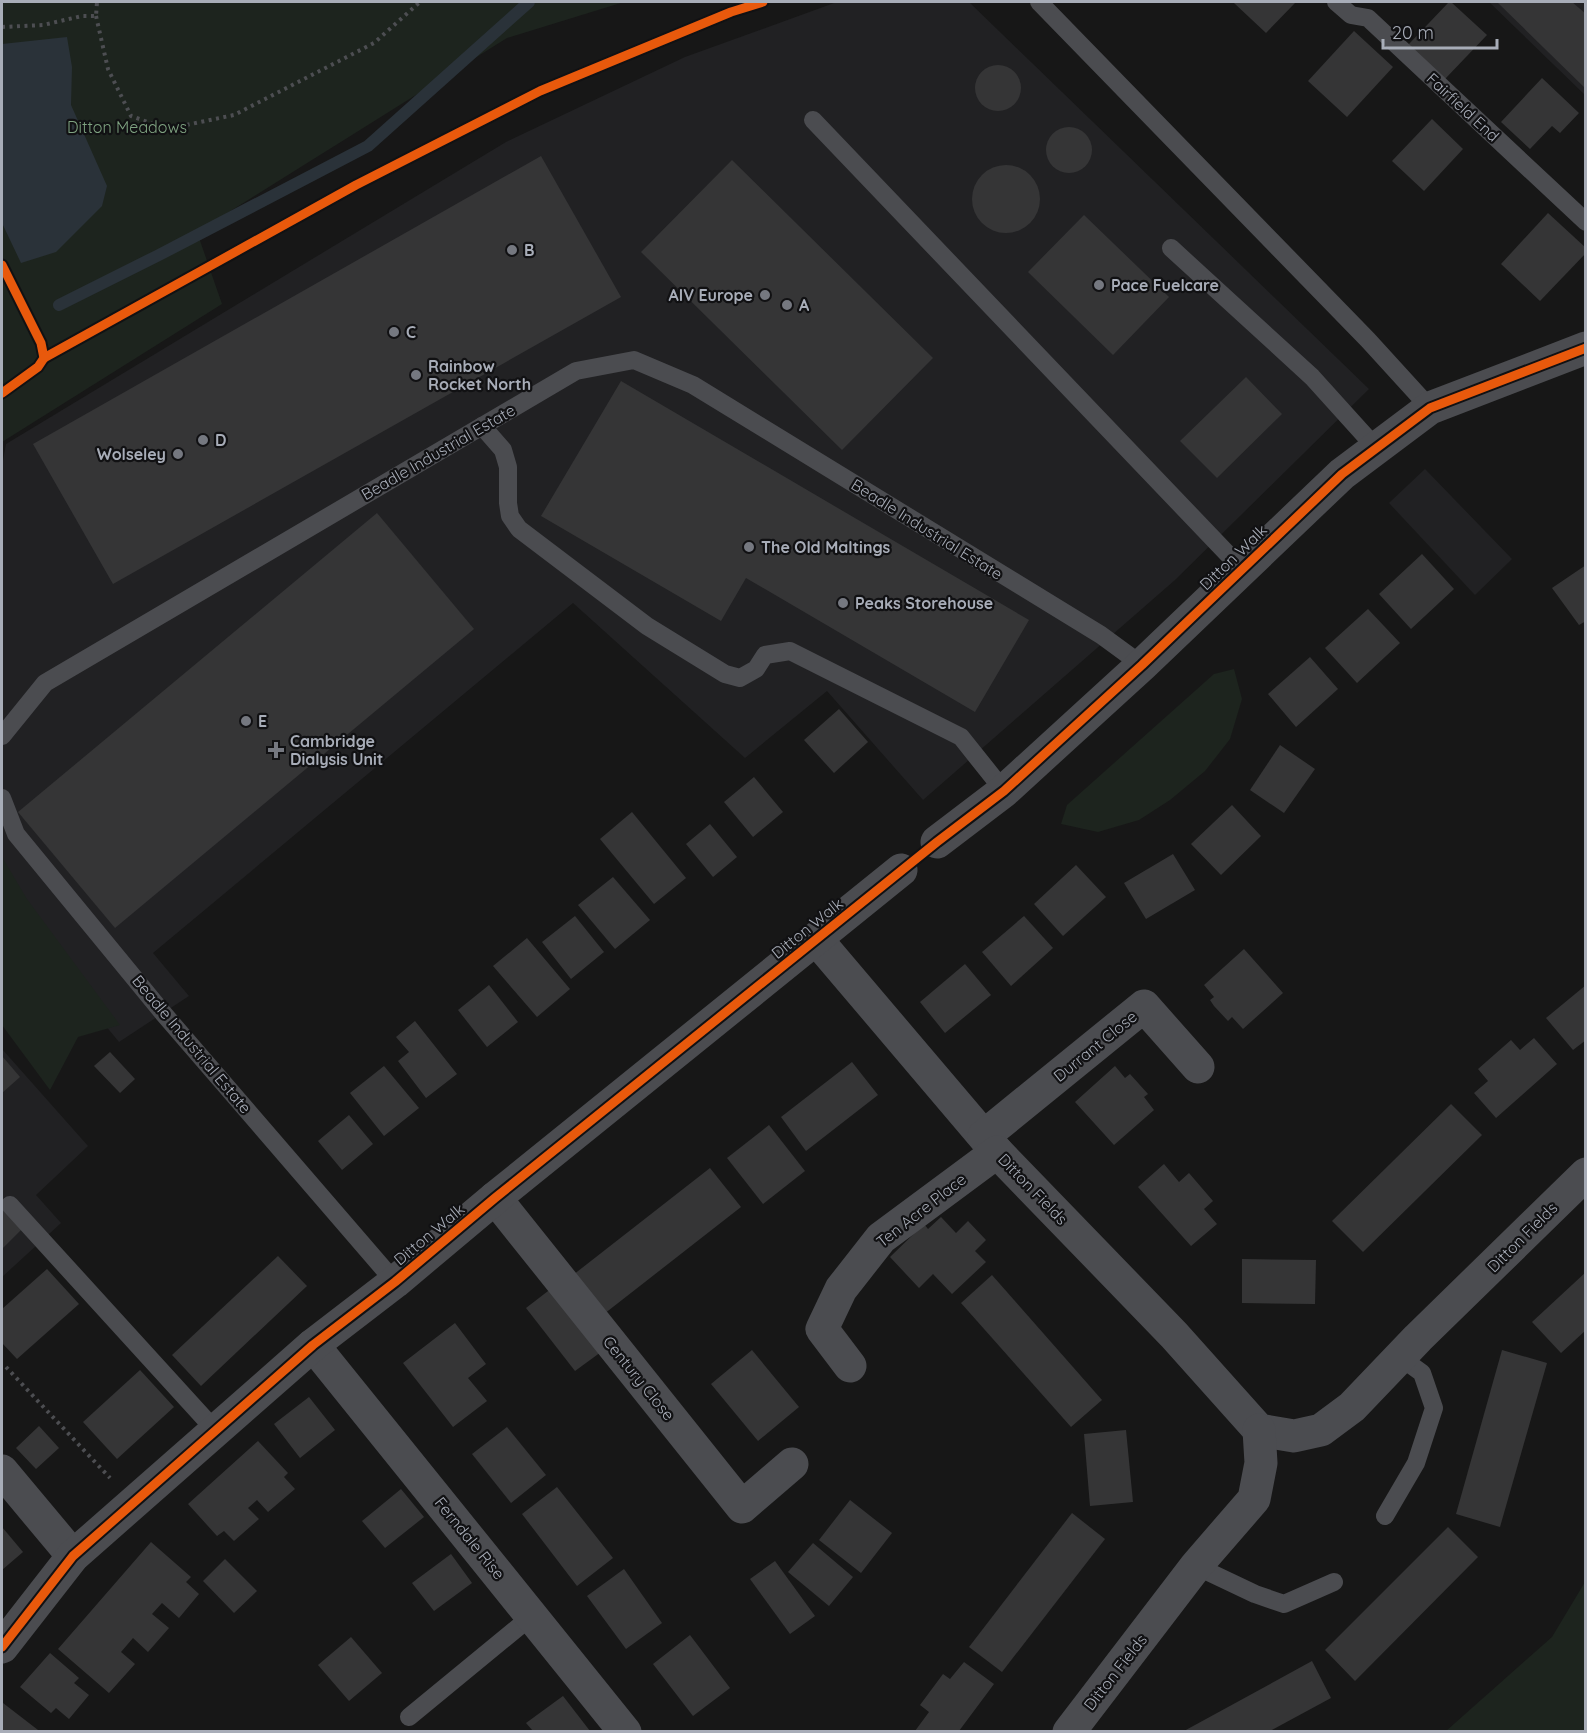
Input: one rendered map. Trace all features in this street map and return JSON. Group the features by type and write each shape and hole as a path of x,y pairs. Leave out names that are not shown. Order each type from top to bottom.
{"street":[{"name":"Ditton Walk","path":"937,842 1004,791 1142,665 1342,474 1430,408 1586,348"},
{"name":"Ditton Walk","path":"2,1647 73,1556 313,1345 395,1282 495,1198 901,870"},
{"name":"Ditton Fields","path":"817,940 991,1144 1174,1335 1259,1430 1261,1463 1254,1498 1196,1566 1069,1731"},
{"name":"Durrant Close","path":"991,1144 1144,1006 1198,1067"},
{"name":"Ten Acre Place","path":"850,1366 822,1329 841,1289 881,1238 991,1144"},
{"name":"Ditton Fields","path":"1259,1430 1294,1436 1321,1430 1352,1407 1586,1174"},
{"name":"Century Close","path":"495,1198 742,1507 792,1464"},
{"name":"Ferndale Rise","path":"313,1345 626,1731"},
{"path":"2,1471 73,1556"}],"lane":[{"path":"1039,2 1368,340 1430,408"},
{"name":"Fairfield End","path":"1336,2 1351,15 1368,18 1586,222"},
{"path":"813,120 1242,569"},
{"path":"1171,248 1312,377 1377,449"},
{"name":"Beadle Industrial Estate","path":"2,736 45,683 576,371 634,360 693,385 1101,635 1142,665"},
{"path":"482,426 503,450 508,467 510,516 519,529 647,626 725,674 740,678 756,669 765,655 790,651 961,737 1004,791"},
{"name":"Beadle Industrial Estate","path":"2,798 16,834 164,1013 395,1282"},
{"path":"10,1206 215,1430"},
{"path":"1385,1516 1416,1463 1434,1408 1422,1372 1400,1357"},
{"path":"1196,1566 1255,1594 1284,1604 1335,1582"},
{"path":"409,1717 533,1615"}],"path":[{"path":"97,2 96,16 108,69 130,116 167,129 234,115 374,43 420,2"},
{"path":"2,27 43,25 82,16 96,16"},
{"path":"6,1367 133,1504"}],"shaded area":[{"path":"837,2 969,2 1369,389 1175,580 923,800 827,691 745,758 573,603 153,953 189,996 119,1042 2,900 2,466 6,444 506,142 685,57"},
{"path":"1489,2 1585,2 1585,95"},
{"path":"67,37 72,67 71,105 107,186 102,206 56,252 21,263 2,223 2,44"},
{"path":"1425,469 1512,559 1475,595 1389,503"},
{"path":"2,1049 88,1146 36,1195 61,1223 2,1277"}],"green space":[{"name":"Ditton Meadows","path":"2,2 624,2 507,38 197,232 222,304 2,442"},
{"path":"1234,669 1242,699 1230,739 1205,771 1170,800 1139,820 1098,832 1061,824 1067,805 1214,674"},
{"path":"2,857 27,899 120,1025 78,1037 50,1090 2,1025"},
{"path":"1585,1582 1585,1731 1446,1731 1552,1637"}],"building":[{"path":"1235,2 1296,2 1266,33"},
{"path":"1449,2 1487,35 1445,79 1408,45"},
{"path":"1497,2 1572,2 1586,14 1586,89"},
{"path":"1354,31 1393,67 1347,117 1308,81"},
{"path":"998,65 1014,72 1021,88 1014,104 998,111 982,104 975,88 982,72"},
{"path":"1542,78 1579,113 1560,133 1552,126 1530,149 1501,122"},
{"path":"1432,119 1463,149 1424,191 1392,161"},
{"path":"1069,127 1085,134 1092,150 1085,166 1069,173 1053,166 1046,150 1053,134"},
{"path":"541,156 621,297 113,584 33,444"},
{"name":"A","path":"732,160 933,358 842,450 641,252"},
{"path":"1013,165 1025,171 1034,180 1040,192 1038,212 1030,223 1013,233 999,233 982,223 974,212 972,192 982,175 993,167"},
{"path":"1548,213 1586,248 1586,253 1540,301 1501,264"},
{"name":"Pace Fuelcare","path":"1084,215 1169,297 1113,355 1028,272"},
{"path":"1246,377 1282,414 1217,478 1180,441"},
{"name":"The Old Maltings","path":"621,381 1029,620 975,712 746,578 721,621 541,516"},
{"name":"E","path":"377,513 474,629 115,928 18,812"},
{"path":"1422,554 1454,589 1411,629 1379,594"},
{"path":"1586,565 1586,621 1579,625 1552,588"},
{"path":"1368,609 1400,643 1357,683 1325,648"},
{"path":"1310,657 1338,689 1296,727 1268,694"},
{"path":"839,709 868,742 834,773 804,740"},
{"path":"1280,745 1315,769 1284,813 1250,790"},
{"path":"754,777 783,812 753,837 724,802"},
{"path":"1232,805 1261,836 1221,875 1191,844"},
{"path":"632,812 686,878 654,904 600,839"},
{"path":"710,824 737,857 713,877 686,844"},
{"path":"1173,854 1195,890 1146,919 1124,883"},
{"path":"1076,865 1106,897 1063,936 1034,904"},
{"path":"613,877 650,920 615,949 578,905"},
{"path":"575,916 604,952 571,979 542,942"},
{"path":"1024,916 1053,948 1011,986 982,952"},
{"path":"527,938 570,989 537,1017 493,966"},
{"path":"1244,949 1283,993 1243,1029 1232,1017 1228,1021 1214,1006 1210,1000 1214,997 1204,985"},
{"path":"965,964 991,995 945,1033 920,1002"},
{"path":"489,985 518,1022 487,1047 458,1010"},
{"path":"1586,985 1586,1040 1573,1050 1546,1018"},
{"path":"415,1021 457,1074 426,1098 398,1061 409,1052 396,1037"},
{"path":"1534,1038 1557,1064 1496,1118 1474,1093 1488,1081 1478,1069 1511,1040 1520,1050"},
{"path":"110,1052 135,1079 120,1093 94,1066"},
{"path":"2,1056 20,1077 2,1093"},
{"path":"852,1062 878,1095 806,1151 781,1117"},
{"path":"384,1066 419,1108 384,1136 350,1093"},
{"path":"1115,1066 1125,1078 1130,1074 1148,1094 1144,1097 1154,1110 1114,1145 1075,1102"},
{"path":"1451,1104 1482,1135 1363,1252 1332,1221"},
{"path":"349,1115 373,1144 342,1170 318,1141"},
{"path":"769,1125 805,1171 763,1204 727,1158"},
{"path":"1164,1164 1179,1182 1189,1173 1213,1201 1204,1209 1217,1224 1191,1246 1138,1187"},
{"path":"710,1168 741,1207 604,1314 573,1275"},
{"path":"2,1209 22,1229 2,1249"},
{"path":"941,1217 956,1233 968,1221 986,1240 975,1251 986,1262 952,1294 933,1274 919,1288 890,1257 924,1224 928,1229"},
{"path":"278,1256 307,1286 201,1386 172,1355"},
{"path":"1242,1259 1316,1260 1315,1304 1242,1303"},
{"path":"47,1269 79,1304 17,1359 2,1343 2,1309"},
{"path":"1586,1272 1586,1330 1561,1353 1532,1322"},
{"path":"992,1275 1102,1400 1071,1427 961,1303"},
{"path":"552,1288 601,1352 575,1371 526,1308"},
{"path":"455,1323 486,1364 468,1378 487,1401 453,1427 403,1363"},
{"path":"752,1350 799,1407 758,1441 711,1384"},
{"path":"1502,1350 1547,1363 1500,1527 1456,1514"},
{"path":"140,1370 174,1407 117,1459 83,1422"},
{"path":"309,1397 335,1430 300,1458 274,1424"},
{"path":"39,1426 59,1448 36,1469 16,1448"},
{"path":"507,1427 546,1475 511,1503 472,1454"},
{"path":"1126,1430 1133,1502 1090,1506 1084,1434"},
{"path":"258,1441 288,1473 284,1477 295,1489 268,1512 257,1500 248,1508 259,1519 234,1541 224,1531 217,1536 188,1504"},
{"path":"557,1487 613,1558 577,1586 522,1514"},
{"path":"401,1489 424,1517 385,1548 362,1521"},
{"path":"850,1500 892,1533 861,1573 819,1540"},
{"path":"1072,1513 1105,1539 1002,1672 969,1647"},
{"path":"2,1527 23,1552 2,1570"},
{"path":"1448,1527 1478,1557 1355,1681 1325,1650"},
{"path":"151,1542 191,1577 186,1582 199,1594 179,1618 162,1603 152,1614 169,1628 148,1652 133,1638 121,1652 135,1664 109,1693 58,1649"},
{"path":"813,1543 853,1577 829,1606 788,1572"},
{"path":"451,1554 472,1583 434,1611 412,1583"},
{"path":"225,1559 257,1591 234,1613 203,1581"},
{"path":"775,1561 815,1616 790,1634 750,1579"},
{"path":"624,1569 662,1623 626,1649 587,1596"},
{"path":"690,1635 730,1688 693,1716 653,1664"},
{"path":"351,1637 382,1673 349,1701 318,1665"},
{"path":"50,1653 79,1678 74,1683 89,1695 69,1719 56,1708 51,1713 20,1687"},
{"path":"1312,1661 1331,1698 1270,1731 1184,1731"},
{"path":"964,1662 994,1684 959,1731 915,1731 929,1712 920,1705 943,1674 950,1679"},
{"path":"563,1696 590,1731 533,1731 526,1723"},
{"path":"3,1703 38,1730 2,1731"}],"waterway":[{"path":"59,305 368,146 529,2"}],"cycle path":[{"path":"44,358 356,185 540,91 731,12 763,2"},
{"path":"2,265 41,343 44,358 38,367 2,393"},
{"path":"2,1647 73,1556 313,1345 395,1282 495,1198 937,842 1004,791 1142,665 1342,474 1430,408 1586,348"}],"place":[{"name":"B","path":"512,250"},
{"name":"Pace Fuelcare","path":"1099,285"},
{"name":"AIV Europe","path":"765,295"},
{"name":"A","path":"787,305"},
{"name":"C","path":"394,332"},
{"name":"Rainbow Rocket North","path":"416,375"},
{"name":"D","path":"203,440"},
{"name":"Wolseley","path":"178,454"},
{"name":"The Old Maltings","path":"749,547"},
{"name":"Peaks Storehouse","path":"843,603"},
{"name":"E","path":"246,721"},
{"name":"Cambridge Dialysis Unit","path":"276,750"}]}
